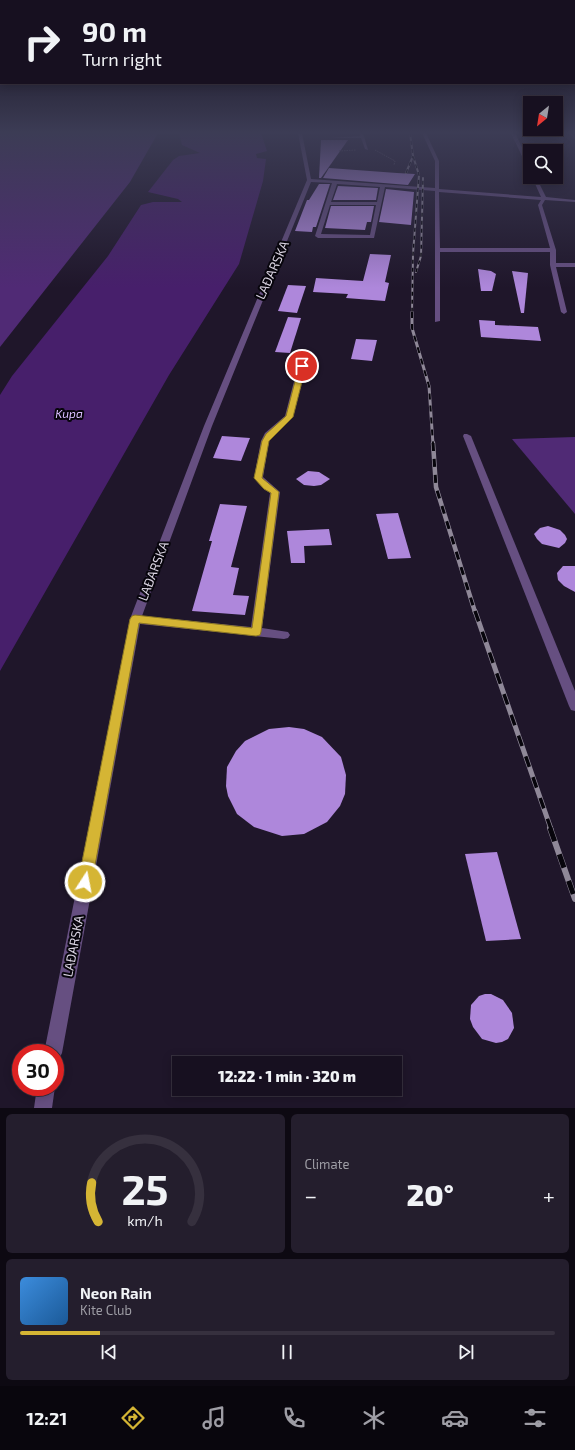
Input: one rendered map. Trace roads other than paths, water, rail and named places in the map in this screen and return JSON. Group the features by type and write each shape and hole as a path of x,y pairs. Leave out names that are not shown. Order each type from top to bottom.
{"street":[{"name":"LAĐARSKA","path":"55,1044 135,619 208,426 307,185"},
{"path":"334,185 318,236 372,238 383,186"},
{"path":"367,185 575,201"},
{"path":"437,185 437,321"},
{"path":"538,185 544,198"},
{"path":"544,198 540,205 553,250 553,264 564,312"},
{"path":"329,203 379,204"},
{"path":"438,250 553,250"},
{"path":"553,264 575,265"},
{"path":"256,632 275,492 267,487 258,478 265,441 268,435 290,417 302,366"},
{"path":"467,436 575,706"},
{"path":"135,619 284,635"},
{"path":"43,1108 45,1096"}],"water":[{"name":"Kupa","path":"154,185 262,185 239,264 169,375 0,671 0,395 12,376 108,256 141,205 153,202 182,202 178,199 148,192"}],"railway":[{"path":"412,313 413,254 418,185"},
{"path":"416,272 421,256 423,185"},
{"path":"412,313 412,328 429,386 433,444"},
{"path":"433,443 436,487 475,612"},
{"path":"475,611 551,829"},
{"path":"550,828 575,899"}]}
